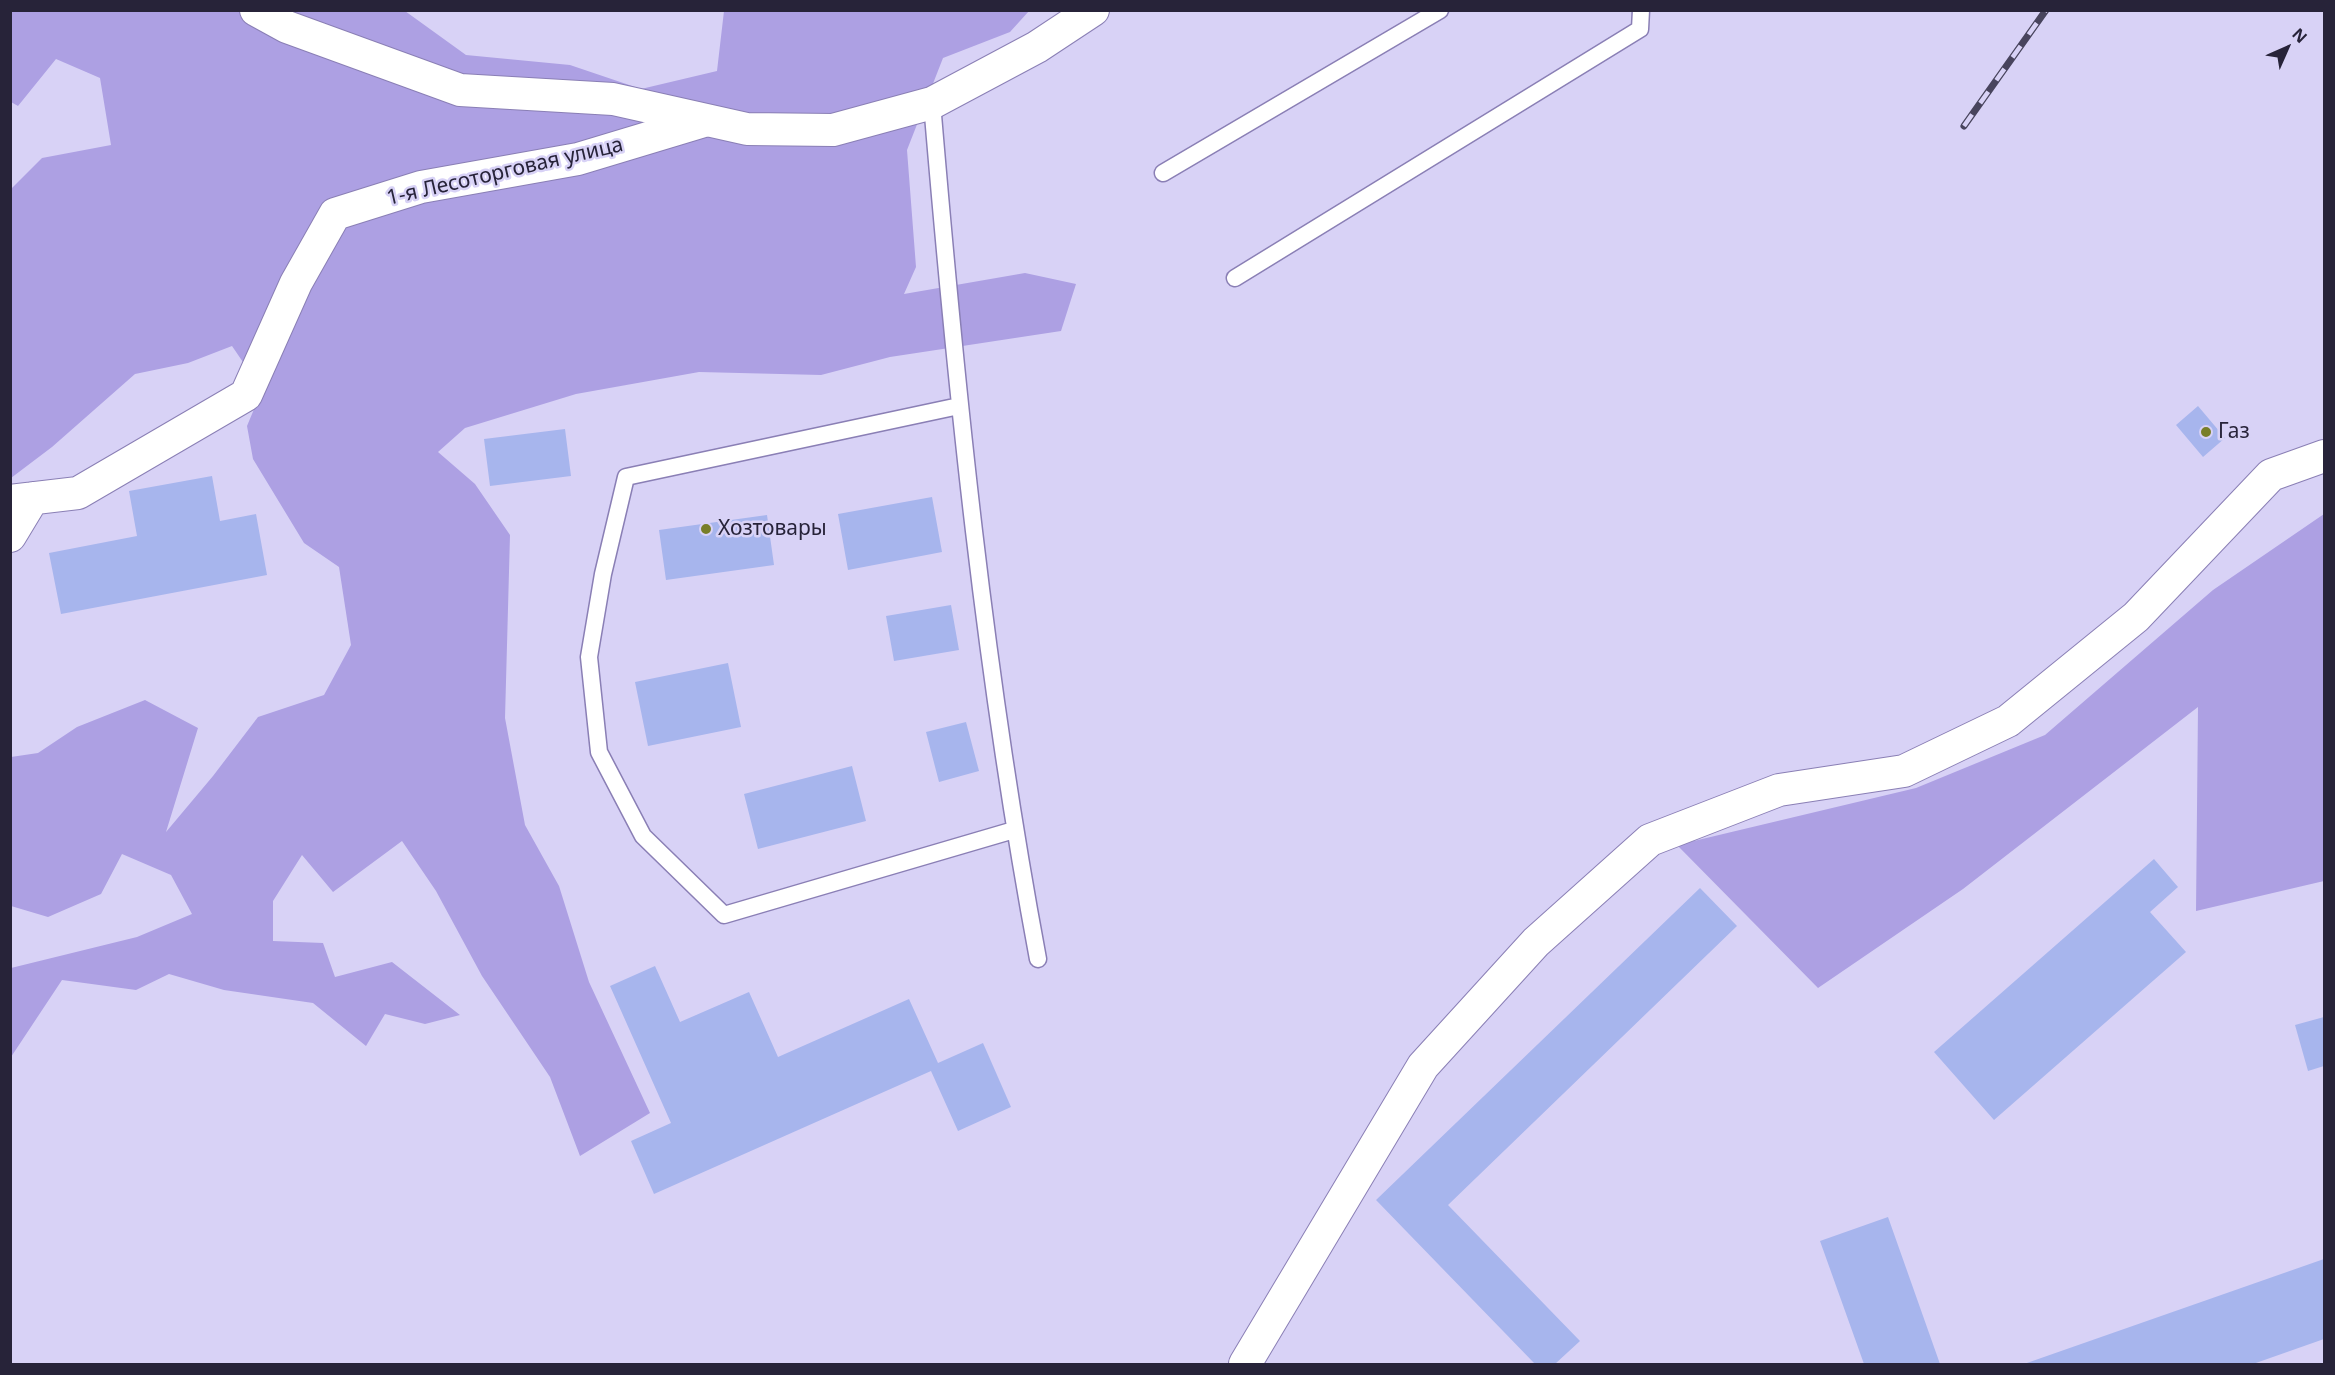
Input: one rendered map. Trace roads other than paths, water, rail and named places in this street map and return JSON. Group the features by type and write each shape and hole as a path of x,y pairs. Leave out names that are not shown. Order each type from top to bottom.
{"street":[{"path":"256,10 287,27 460,90 613,99 747,129 833,130 932,103 1037,46 1093,10"},
{"name":"1-я Лесоторговая улица","path":"22,500 78,493 246,395 297,283 335,214 421,187 578,159 706,120"},
{"path":"1245,1365 1423,1066 1536,942 1650,840 1779,790 1904,771 2008,721 2136,617 2271,475 2325,456"},
{"path":"10,536 22,500"}],"lane":[{"path":"1163,173 1440,10"},
{"path":"1235,278 1640,29 1641,10"},
{"path":"932,103 959,406 1014,830 1038,959"},
{"path":"959,406 626,477 603,574 590,657 599,752 643,836 724,915 1014,830"}],"railway":[{"path":"1964,126 2046,10"}],"place":[{"name":"Газ","path":"2206,432"},
{"name":"Хозтовары","path":"706,529"}]}
